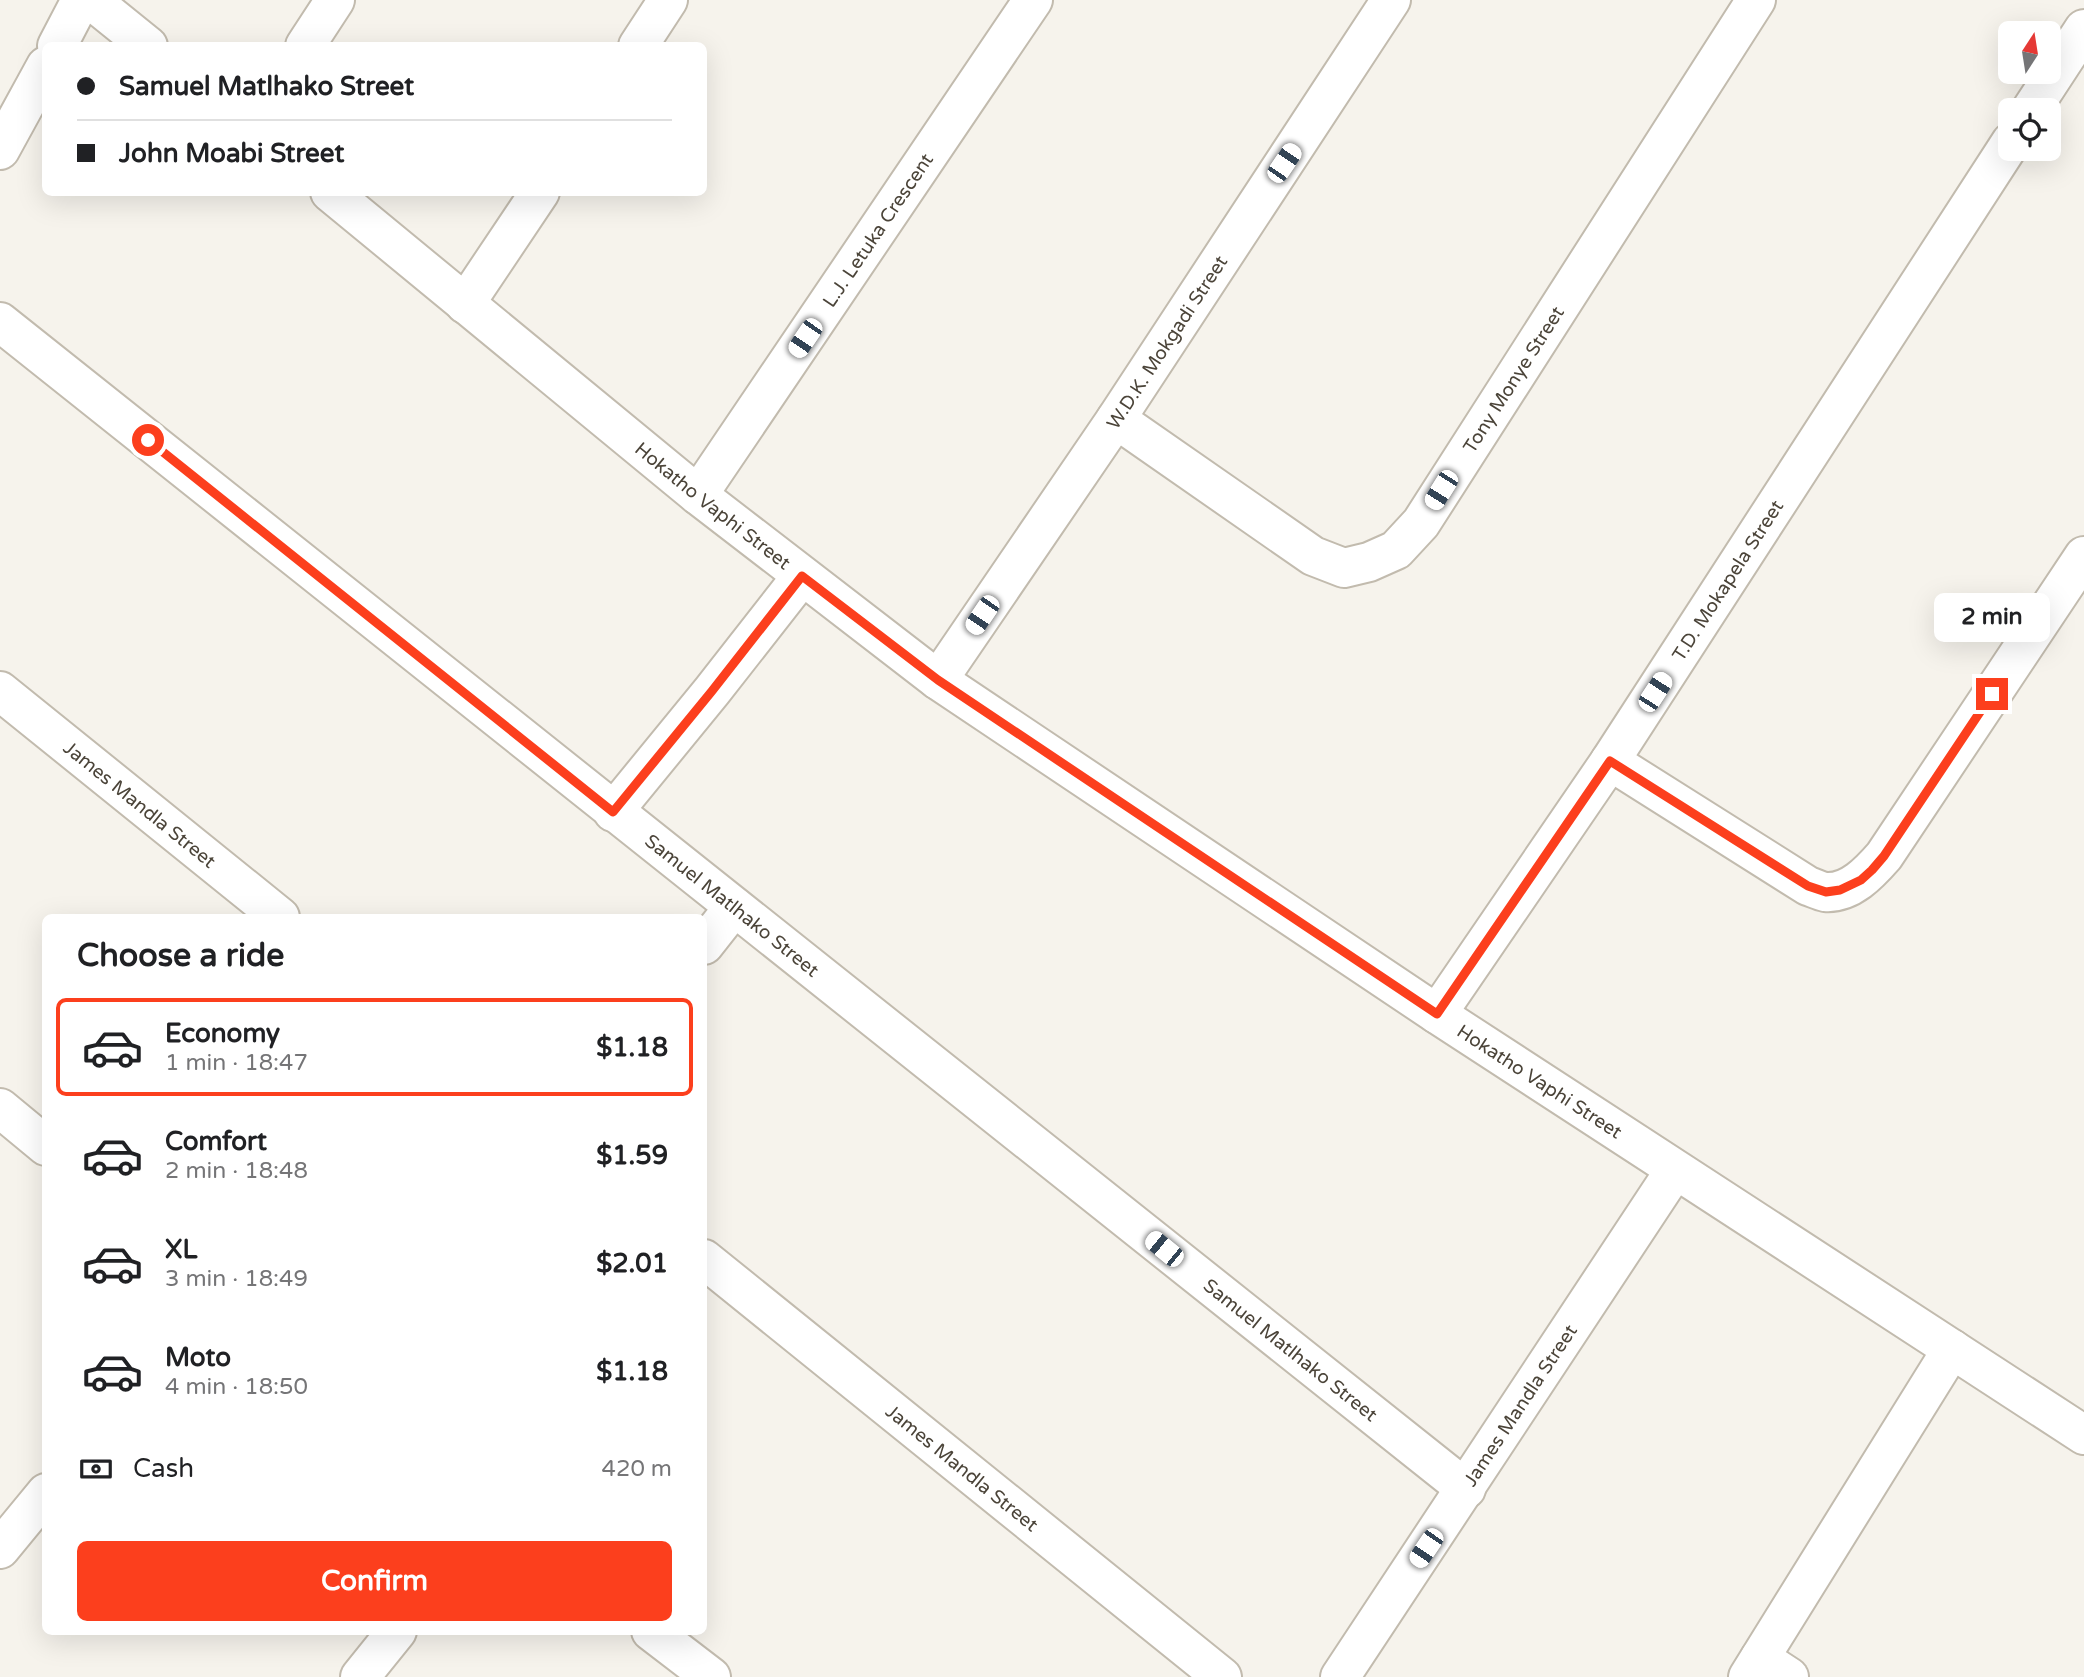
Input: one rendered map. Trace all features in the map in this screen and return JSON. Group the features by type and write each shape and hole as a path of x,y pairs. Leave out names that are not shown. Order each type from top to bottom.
{"street":[{"path":"59,42 81,0"},
{"path":"91,0 143,42"},
{"path":"308,42 335,0"},
{"path":"641,42 668,0"},
{"name":"L.J. Letuka Crescent","path":"698,495 1033,0"},
{"name":"W.D.K. Mokgadi Street","path":"938,680 1116,419 1391,0"},
{"name":"Tony Monye Street","path":"1116,419 1312,556 1344,568 1369,562 1396,550 1420,523 1756,0"},
{"path":"2039,98 2084,29"},
{"path":"0,150 42,73"},
{"name":"T.D. Mokapela Street","path":"1437,1014 1610,761 1999,161"},
{"name":"Hokatho Vaphi Street","path":"335,196 698,495 938,680 1437,1014 2084,1435"},
{"path":"465,304 537,196"},
{"name":"Samuel Matlhako Street","path":"0,322 1465,1489"},
{"path":"1610,761 1808,886 1826,892 1840,890 1861,880 1884,856 2084,556"},
{"path":"613,812 802,576"},
{"name":"James Mandla Street","path":"0,691 276,914"},
{"path":"707,941 734,906"},
{"path":"0,1108 42,1143"},
{"name":"James Mandla Street","path":"1340,1677 1675,1170"},
{"name":"James Mandla Street","path":"707,1261 1222,1677"},
{"path":"1766,1671 1952,1349"},
{"path":"0,1549 42,1498"},
{"path":"360,1677 394,1635"},
{"path":"656,1635 711,1677"}],"route":[{"path":"148,440 613,812 802,576 938,680 1437,1014 1610,761 1808,886 1826,892 1840,890 1861,880 1884,856 1992,694"}]}
